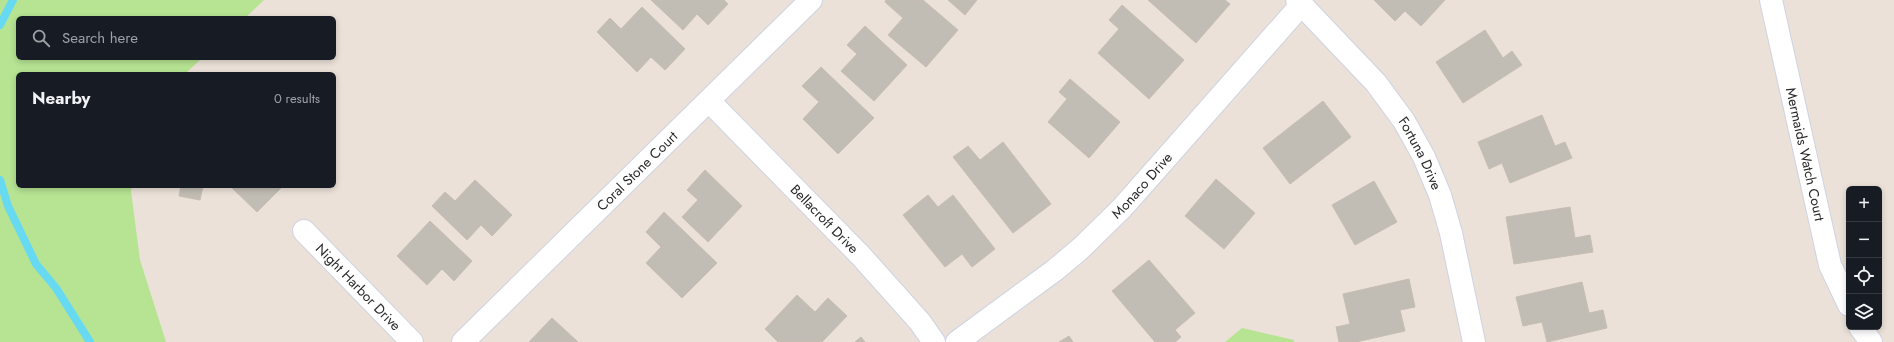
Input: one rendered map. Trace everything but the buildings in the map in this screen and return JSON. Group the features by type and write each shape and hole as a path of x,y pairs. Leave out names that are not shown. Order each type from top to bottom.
{"street":[{"name":"Coral Stone Court","path":"463,342 811,0"},
{"name":"Mermaids Watch Court","path":"1771,0 1830,265 1846,299"},
{"name":"Monaco Drive","path":"957,342 1055,270 1080,249 1122,208 1300,2"},
{"name":"Fortuna Drive","path":"1300,2 1376,83 1404,121 1424,157 1440,195 1451,233 1474,342"},
{"name":"Bellacroft Drive","path":"709,100 861,256 920,322 934,342"},
{"name":"Night Harbor Drive","path":"304,232 412,342"},
{"path":"1862,330 1871,342"}],"green space":[{"path":"0,0 264,0 247,16 16,16 16,60 200,60 187,72 16,72 16,188 132,188 140,260 166,342 0,342"},
{"path":"1242,328 1294,340 1294,342 1225,342"}],"waterway":[{"path":"0,25 13,0"},
{"path":"0,180 8,206 36,264 56,288 90,342"}]}
